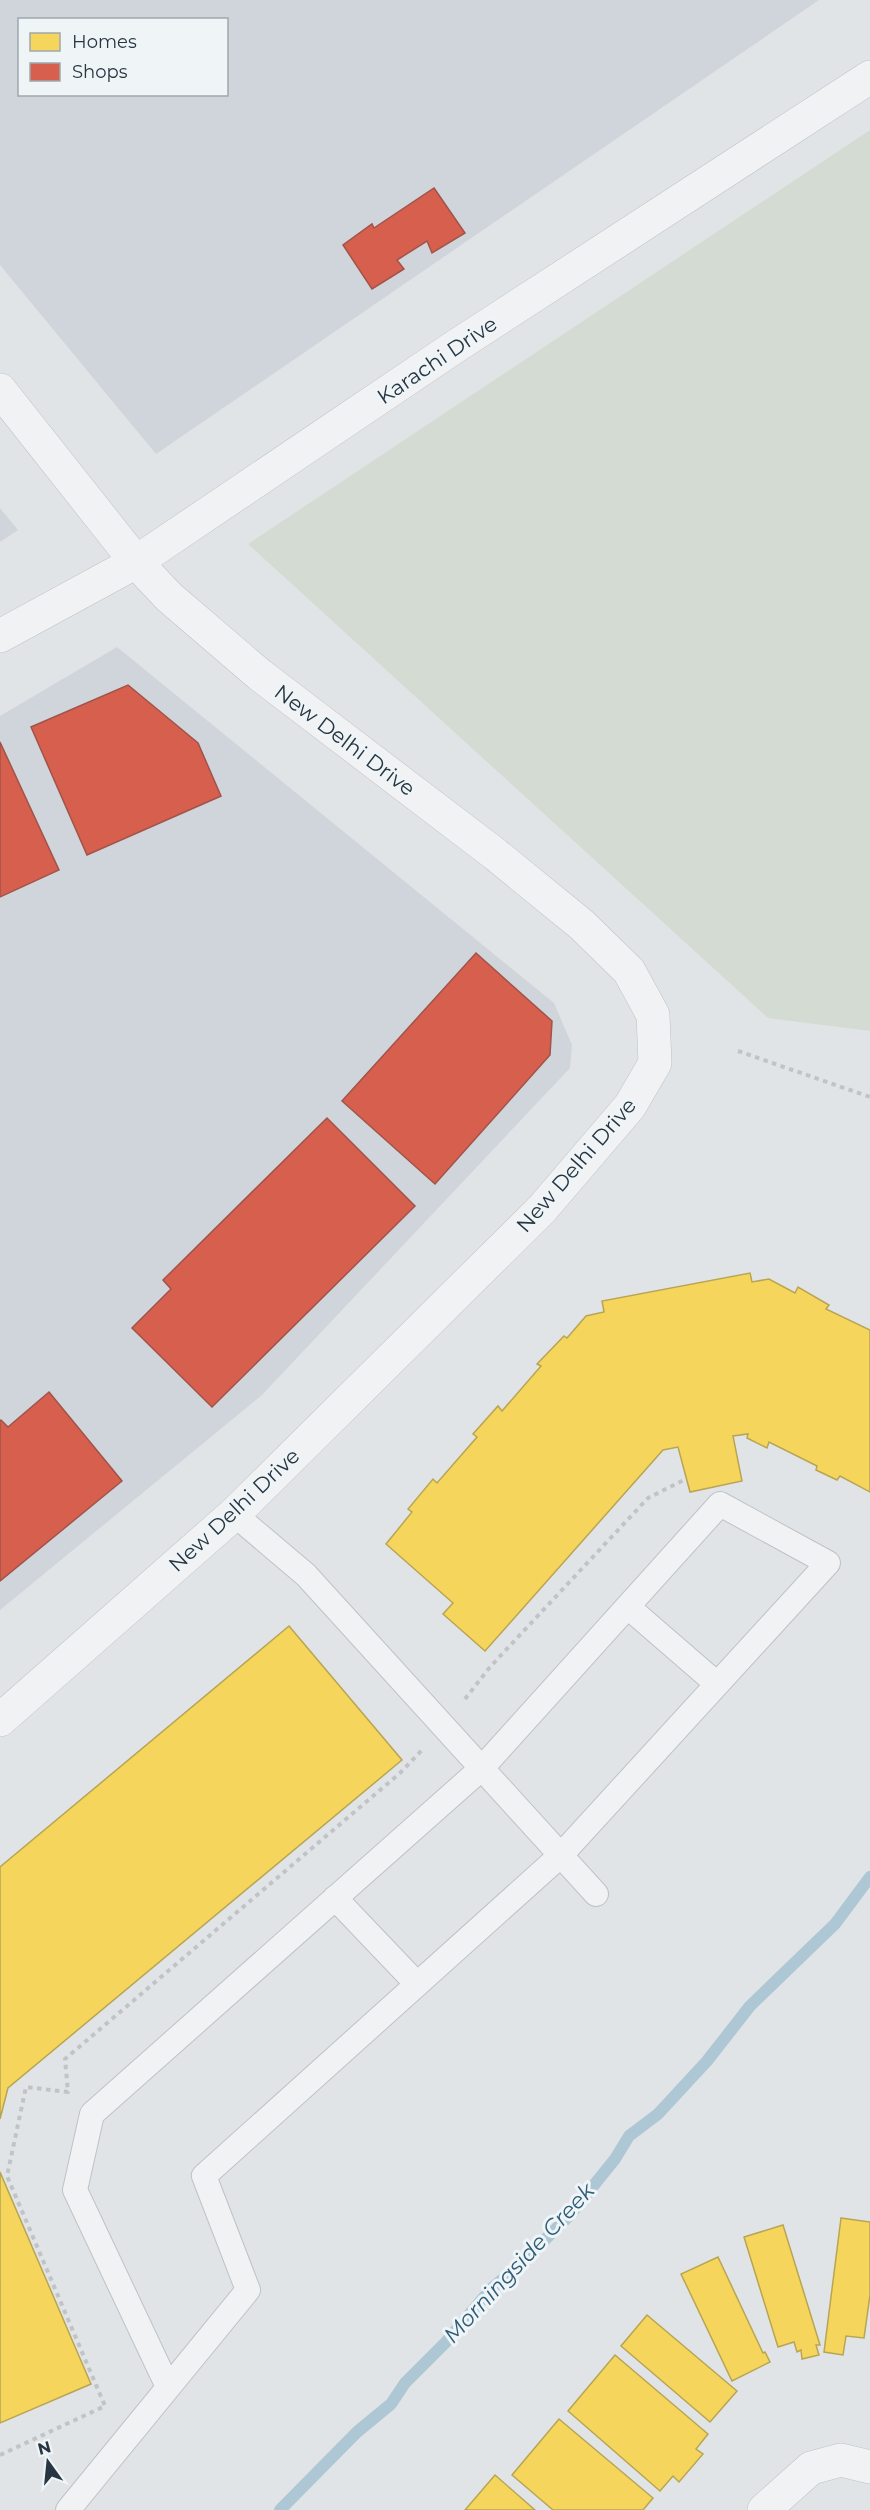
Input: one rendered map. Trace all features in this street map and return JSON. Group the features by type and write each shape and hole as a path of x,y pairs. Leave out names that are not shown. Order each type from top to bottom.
{"street":[{"name":"Karachi Drive","path":"0,636 136,562 453,348 870,77"},
{"name":"New Delhi Drive","path":"0,390 136,562 169,597 260,675 495,854 582,925 630,971 653,1015 655,1063 622,1115 542,1209 234,1514 0,1720"},
{"path":"764,2510 811,2468 841,2460 870,2467"}],"lane":[{"path":"68,2510 248,2290 204,2176 561,1855 828,1563 720,1504 482,1768 92,2114 75,2190 168,2387"},
{"path":"234,1514 306,1575 596,1894"},
{"path":"628,1606 717,1684"},
{"path":"335,1898 417,1984"}],"path":[{"path":"738,1051 870,1097"}],"shaded area":[{"path":"0,0 819,0 156,454 0,265"},
{"path":"870,130 870,1031 768,1018 248,544"},
{"path":"0,508 18,530 0,542"},
{"path":"117,647 554,1003 572,1045 570,1068 262,1395 0,1610 0,716"}],"building: Homes":[{"path":"750,1273 752,1282 769,1279 795,1293 798,1287 829,1305 826,1309 870,1330 870,1492 840,1476 837,1480 816,1470 817,1466 769,1442 767,1448 747,1438 748,1434 733,1436 742,1481 690,1492 678,1447 663,1450 485,1651 443,1614 453,1603 386,1544 412,1512 408,1509 433,1479 437,1483 477,1437 473,1434 498,1406 502,1411 541,1366 537,1364 564,1336 567,1338 586,1316 604,1312 602,1301"},
{"path":"289,1626 402,1760 8,2088 0,2119 0,1867"},
{"path":"0,2172 91,2384 0,2423"},
{"path":"841,2218 870,2222 870,2295 864,2338 846,2336 843,2355 824,2352"},
{"path":"783,2225 820,2345 816,2345 819,2355 802,2359 801,2350 797,2352 794,2342 778,2347 744,2237"},
{"path":"718,2257 763,2353 765,2352 770,2362 732,2381 681,2274"},
{"path":"647,2315 737,2391 710,2422 621,2346"},
{"path":"615,2355 708,2434 696,2449 703,2454 679,2482 673,2476 660,2491 568,2411"},
{"path":"559,2419 653,2498 643,2510 553,2510 512,2475"},
{"path":"495,2475 535,2510 465,2510"}],"building: Shops":[{"path":"434,188 465,233 432,253 427,241 397,260 404,269 372,289 343,245 372,224 374,228"},
{"path":"128,685 198,743 221,796 87,855 31,727"},
{"path":"0,742 59,870 0,897"},
{"path":"476,953 552,1021 550,1055 435,1184 342,1101"},
{"path":"327,1118 415,1206 212,1407 132,1328 171,1289 163,1280"},
{"path":"49,1392 122,1481 0,1581 0,1421 8,1427"}],"waterway":[{"name":"Morningside Creek","path":"280,2510 357,2432 391,2404 405,2383 446,2342 491,2289 514,2270 569,2216 615,2159 629,2136 658,2114 707,2061 750,2006 835,1924 870,1877"}]}
